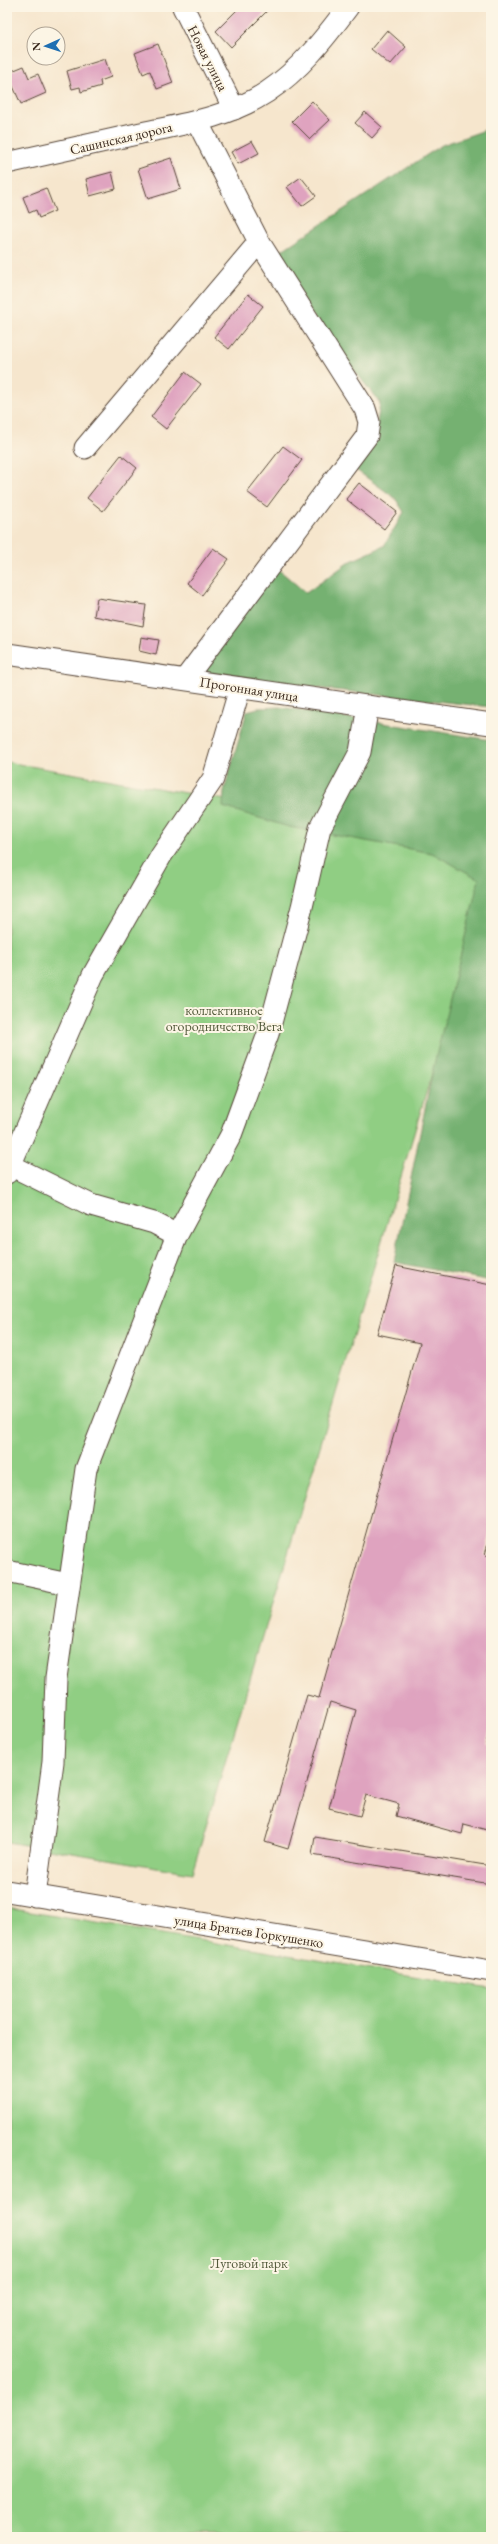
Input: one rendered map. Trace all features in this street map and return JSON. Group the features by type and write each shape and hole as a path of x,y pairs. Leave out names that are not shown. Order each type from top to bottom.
{"street":[{"name":"Новая улица","path":"183,7 234,109"},
{"name":"Сашинская дорога","path":"7,163 197,121 234,109 267,92 295,70 324,40 348,7"},
{"path":"185,679 367,436 369,422 365,409 259,242 197,121"},
{"path":"85,448 259,242"},
{"name":"Прогонная улица","path":"7,654 491,724"},
{"path":"177,1235 154,1224 91,1205 11,1159 93,975 160,856 213,779 240,688"},
{"path":"35,1896 52,1762 56,1678 68,1584 86,1469 177,1235 231,1135 268,1034 302,907 320,828 360,752 368,706"},
{"path":"7,1571 68,1584"},
{"name":"улица Братьев Горкушенко","path":"7,1891 491,1971"}],"green space":[{"path":"491,128 491,707 197,675 277,568 306,593 349,562 384,546 404,512 395,498 352,467 376,429 380,403 354,370 339,361 276,254 442,145"},
{"path":"280,707 491,740 491,1281 394,1262 433,1069 479,879 432,853 289,827 223,807 224,791 247,711 258,708"},
{"name":"коллективное огородничество Вега","path":"7,762 491,846 491,877 192,1873 7,1842"},
{"name":"Луговой парк","path":"7,1908 491,1989 491,2537 7,2537"}],"building":[{"path":"240,7 271,7 231,47 216,31"},
{"path":"387,30 406,47 390,65 371,49"},
{"path":"158,44 173,83 157,89 150,71 143,74 135,53"},
{"path":"105,59 111,77 100,81 101,86 81,92 80,87 72,89 67,71"},
{"path":"24,66 29,78 38,74 46,93 21,104 7,73"},
{"path":"312,101 330,120 310,139 292,121"},
{"path":"365,112 382,127 372,138 355,123"},
{"path":"252,141 259,153 238,164 231,152"},
{"path":"171,158 181,189 148,199 138,169"},
{"path":"112,172 116,189 90,196 86,179"},
{"path":"301,177 316,196 302,206 287,187"},
{"path":"46,188 55,211 39,218 36,210 29,213 23,197"},
{"path":"248,294 263,306 229,349 214,337"},
{"path":"185,372 201,384 166,429 151,417"},
{"path":"283,446 302,460 267,507 247,492"},
{"path":"121,455 137,468 103,511 87,498"},
{"path":"359,483 397,512 384,529 346,499"},
{"path":"213,548 229,559 202,595 187,583"},
{"path":"97,598 146,605 143,626 94,616"},
{"path":"141,637 159,640 156,655 139,651"},
{"path":"396,1266 491,1285 491,1532 485,1555 491,1556 491,1726 486,1744 491,1745 491,1831 464,1824 462,1834 396,1816 399,1804 366,1795 360,1816 329,1808 356,1710 330,1702 288,1849 265,1842 307,1695 319,1698 420,1343 377,1334"},
{"path":"315,1837 491,1866 491,1884 312,1855"}]}
